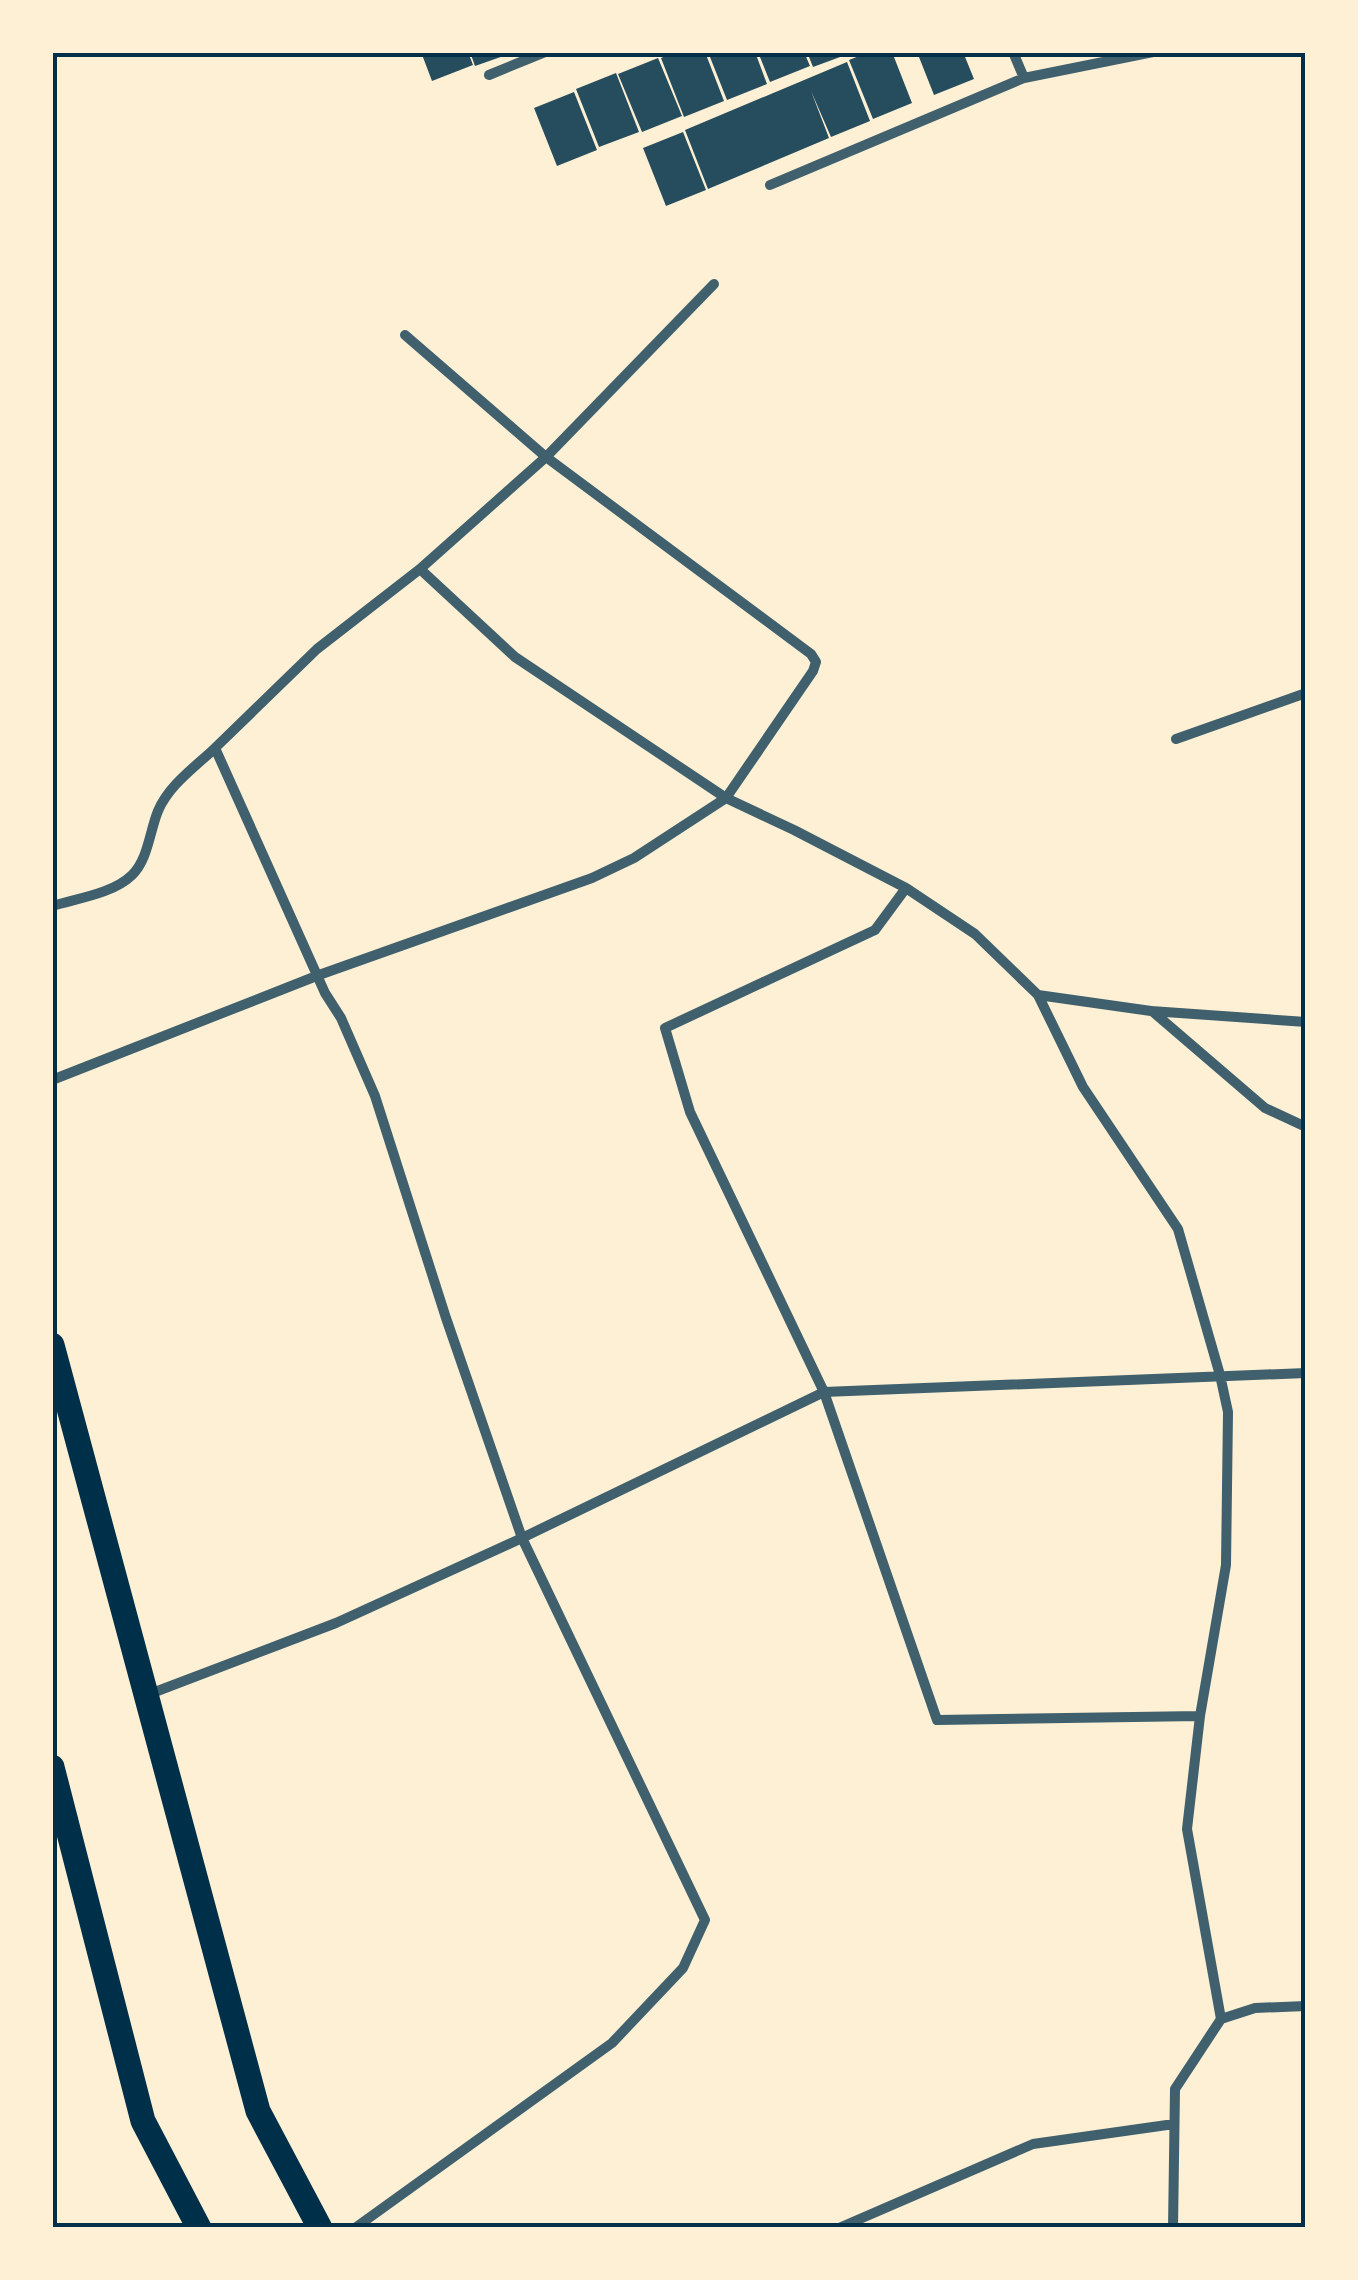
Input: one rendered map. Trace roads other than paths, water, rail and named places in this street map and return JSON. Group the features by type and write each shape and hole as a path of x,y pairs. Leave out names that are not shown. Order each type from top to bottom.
{"main road":[{"path":"52,1345 258,2111 320,2228"},
{"path":"52,1767 143,2121 199,2228"}],"street":[{"path":"488,75 545,52"},
{"path":"1013,52 1024,78"},
{"path":"770,185 1024,78 1154,52"},
{"path":"52,906 110,888 134,874 158,809 170,790 316,649 420,569 546,457 714,284"},
{"path":"52,1080 319,975 612,870 726,798 813,671 816,662 811,654 546,457 405,335"},
{"path":"420,569 516,657 726,798 906,888 976,934 1038,996 1083,1087 1178,1229 1228,1412 1226,1564 1200,1716 1187,1829 1222,2019"},
{"path":"1176,740 1306,693"},
{"path":"215,748 375,1096 522,1538 705,1920 684,1968 612,2043 355,2228"},
{"path":"906,888 875,930 664,1028 690,1112 824,1392 937,1720 1200,1716"},
{"path":"1038,996 1151,1010 1306,1022"},
{"path":"1151,1010 1265,1108 1306,1128"},
{"path":"146,1696 336,1622 522,1538 824,1392 1306,1373"},
{"path":"1173,2228 1175,2089 1222,2019 1255,2008 1306,2006"},
{"path":"839,2228 1033,2144 1174,2124"}]}
